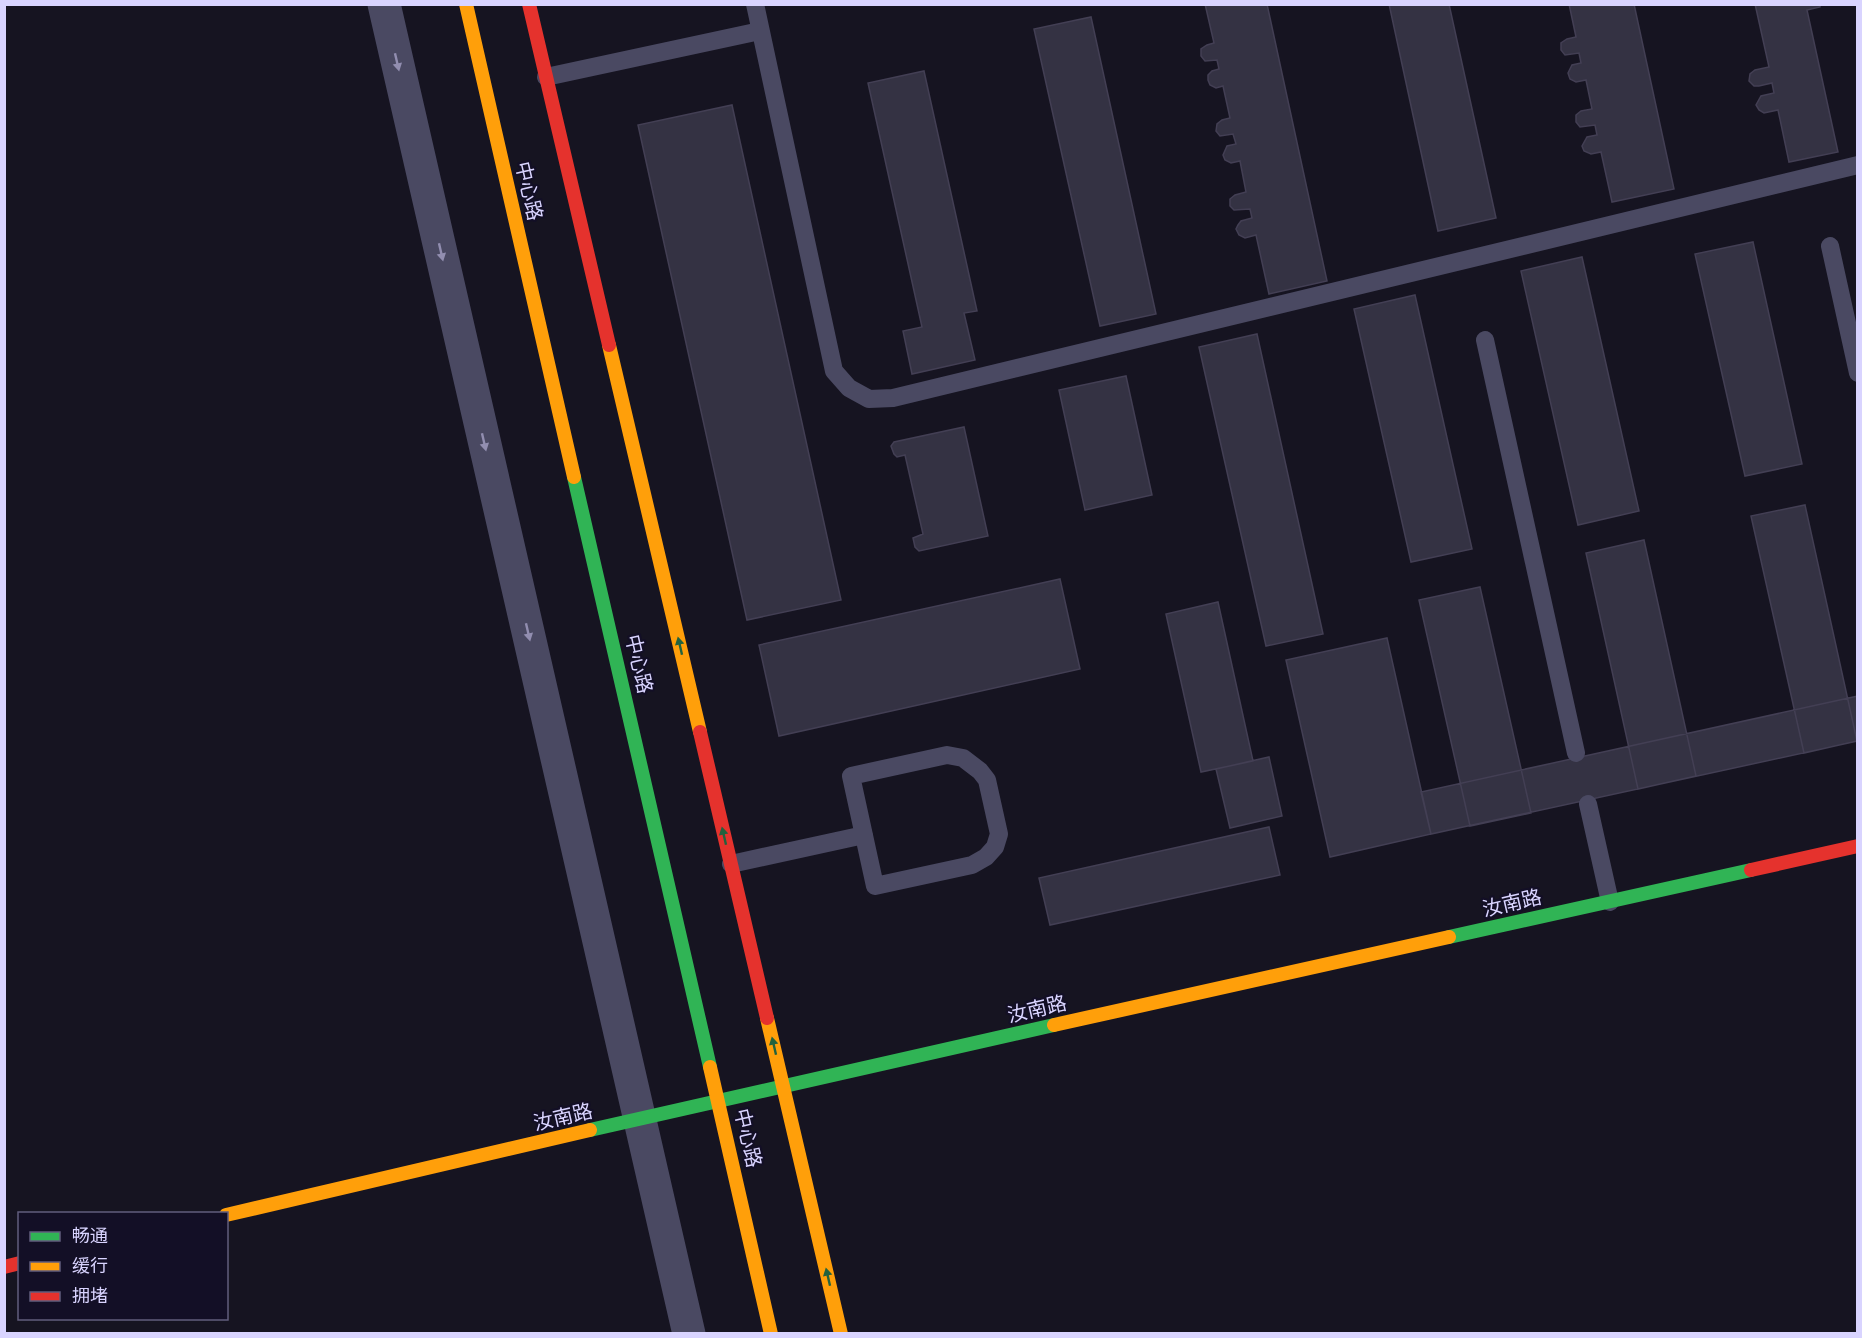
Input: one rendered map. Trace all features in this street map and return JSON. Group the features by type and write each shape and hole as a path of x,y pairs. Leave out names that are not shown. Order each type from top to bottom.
{"street":[{"path":"384,4 688,1334"},
{"name":"中心路","path":"466,4 771,1334"},
{"path":"529,4 841,1334"},
{"name":"汝南路","path":"228,1215 783,1085 1857,846"}],"lane":[{"path":"755,4 834,371 849,388 868,399 905,395 1857,165"},
{"path":"546,77 760,31"},
{"path":"1830,246 1857,373"},
{"path":"1485,340 1576,753"},
{"path":"947,755 963,758 980,771 987,780 999,834 995,847 986,857 972,865 875,886 864,835 850,776 947,755"},
{"path":"1588,804 1610,902"},
{"path":"731,864 864,835"}],"building":[{"path":"1205,4 1267,4 1327,281 1269,294 1256,235 1245,238 1239,235 1236,229 1241,221 1252,218 1250,209 1234,210 1230,206 1230,199 1246,192 1240,161 1231,163 1225,160 1223,155 1227,146 1236,144 1233,134 1220,136 1216,131 1217,124 1230,118 1223,86 1216,88 1210,85 1208,80 1208,75 1212,71 1219,69 1217,60 1205,61 1201,56 1201,49 1214,43"},
{"path":"1389,4 1449,4 1496,218 1438,231"},
{"path":"1569,4 1634,4 1674,189 1612,202 1601,152 1591,154 1584,151 1582,146 1587,137 1597,135 1595,125 1580,127 1576,122 1576,115 1581,111 1592,109 1586,80 1576,82 1570,79 1568,73 1572,65 1581,63 1579,53 1565,55 1561,50 1561,43 1576,37"},
{"path":"1755,4 1820,4 1820,7 1807,10 1838,152 1789,162 1778,110 1764,113 1756,105 1761,96 1774,93 1772,83 1754,86 1749,81 1750,74 1755,70 1769,67"},
{"path":"1091,17 1156,314 1100,326 1034,29"},
{"path":"924,71 977,311 964,313 975,360 912,374 903,331 922,327 868,83"},
{"path":"732,105 841,600 747,620 638,125"},
{"path":"1753,242 1802,464 1745,476 1695,254"},
{"path":"1582,257 1639,511 1578,525 1521,271"},
{"path":"1415,295 1472,549 1411,562 1354,309"},
{"path":"1257,334 1323,634 1266,646 1199,347"},
{"path":"1126,376 1152,495 1085,510 1059,390"},
{"path":"964,427 988,536 919,551 915,547 913,538 923,534 905,455 897,457 891,446 894,442"},
{"path":"1805,505 1857,741 1804,753 1751,516"},
{"path":"1644,540 1696,776 1638,789 1586,553"},
{"path":"1060,579 1080,669 779,736 759,645"},
{"path":"1480,587 1531,813 1470,826 1419,600"},
{"path":"1218,602 1253,761 1201,772 1166,614"},
{"path":"1387,638 1431,834 1330,857 1286,660"},
{"path":"1858,696 1858,741 1431,834 1421,792"},
{"path":"1269,757 1282,816 1230,828 1216,769"},
{"path":"1269,827 1280,875 1050,925 1039,878"}],"traffic: fast":[{"path":"574,477 710,1067"},
{"path":"1449,937 1751,870"},
{"path":"590,1130 1054,1025"}],"traffic: slow":[{"path":"466,4 574,477"},
{"path":"609,345 700,732"},
{"path":"1054,1025 1449,937"},
{"path":"767,1018 841,1334"},
{"path":"710,1067 771,1334"},
{"path":"228,1215 590,1130"}],"traffic: jam":[{"path":"529,4 609,345"},
{"path":"700,732 767,1018"},
{"path":"1751,870 1858,846"},
{"path":"4,1267 18,1264"}]}
